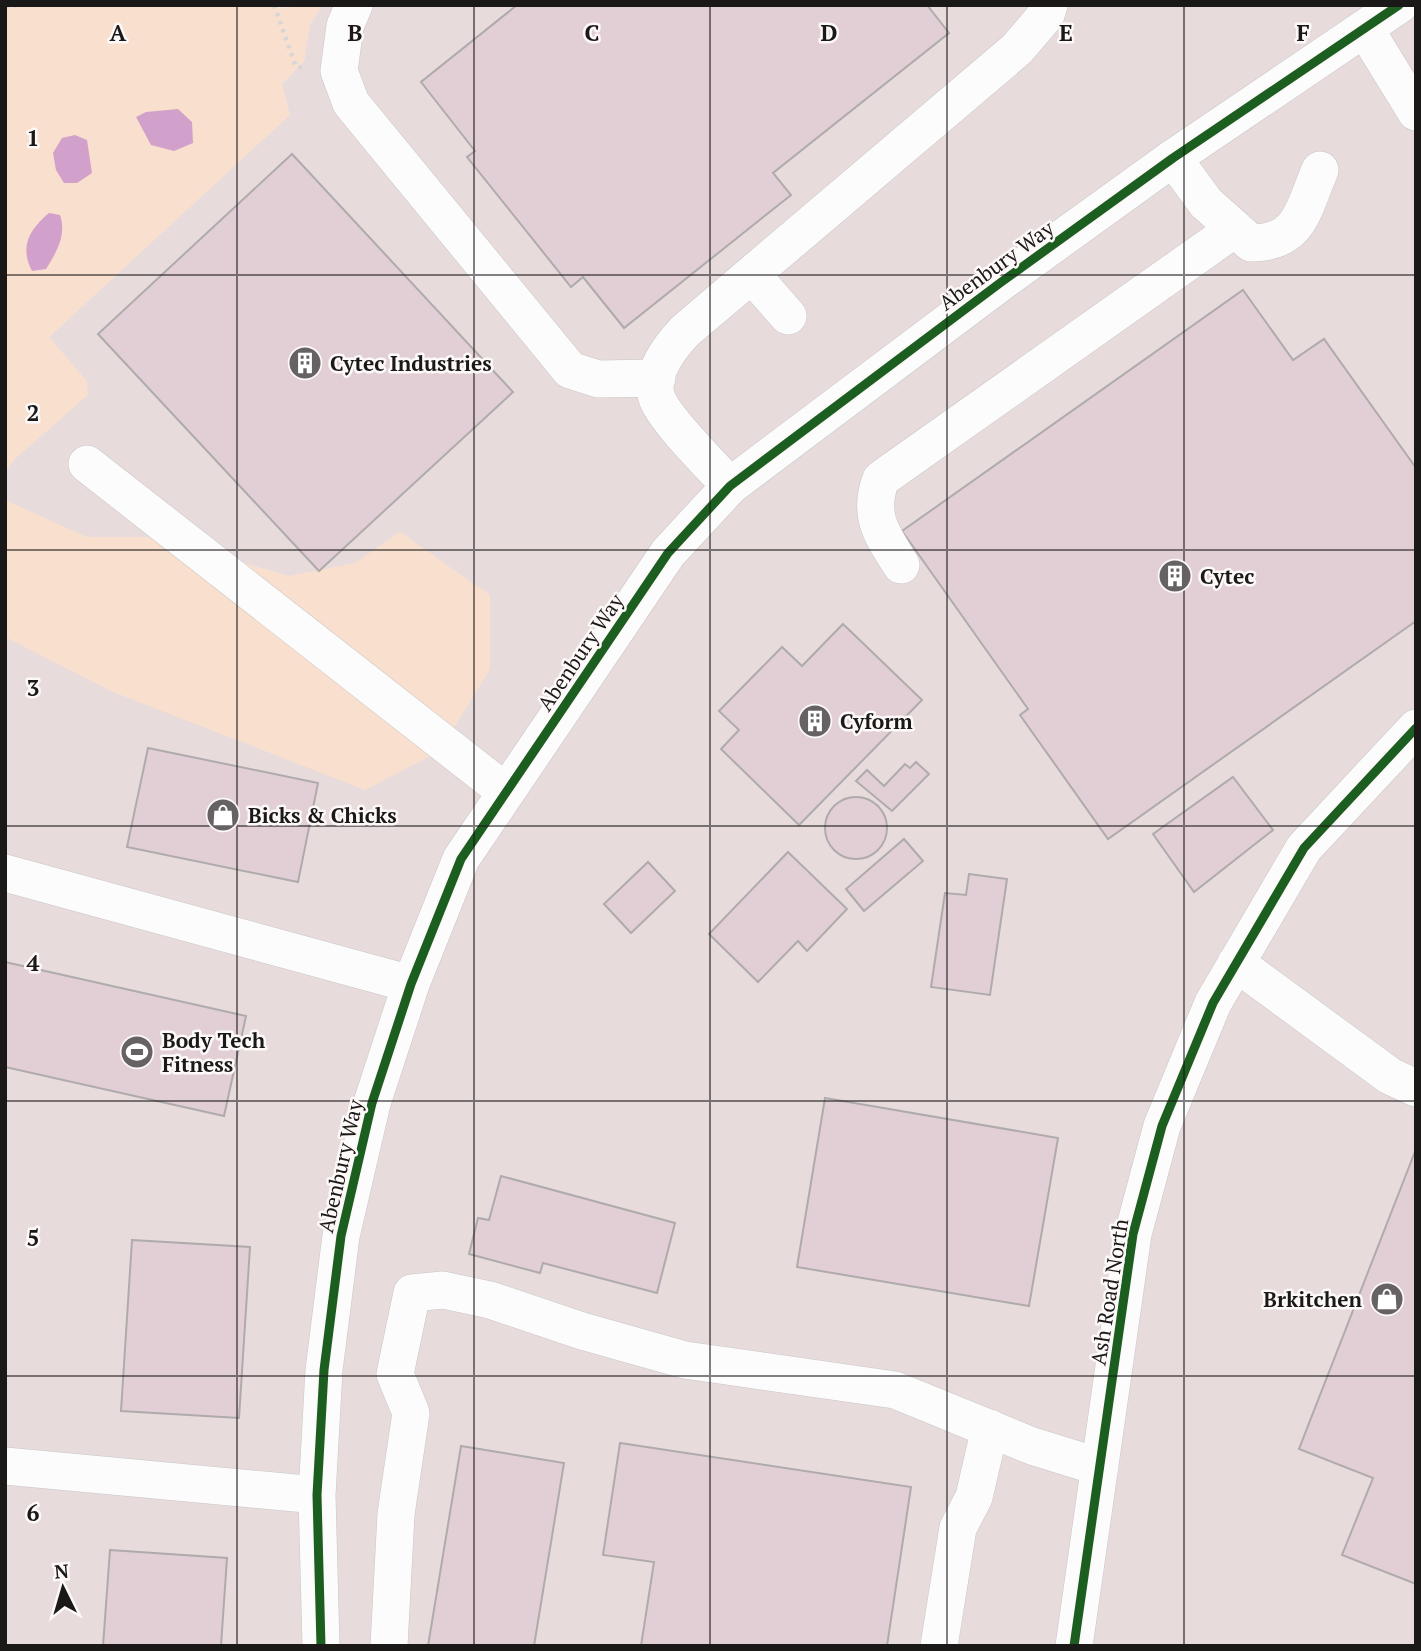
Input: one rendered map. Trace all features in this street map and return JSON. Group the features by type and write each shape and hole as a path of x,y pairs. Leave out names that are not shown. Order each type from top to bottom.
{"street":[{"path":"354,5 345,26 339,71 351,103 570,370 598,379 657,378"},
{"path":"730,486 688,440 656,397 657,378 666,351 685,331 1017,49 1046,15 1049,5"},
{"name":"Abenbury Way","path":"321,1646 317,1495 324,1370 341,1236 372,1102 411,984 461,859 668,552 730,486 1000,283 1173,158 1399,5"},
{"path":"1364,29 1416,112"},
{"path":"1173,158 1206,203 1233,230 1251,243 1273,243 1296,226 1320,170"},
{"path":"901,565 876,526 876,492 881,478 1233,230"},
{"path":"752,275 788,316"},
{"path":"87,464 506,792"},
{"name":"Ash Road North","path":"1074,1646 1133,1234 1162,1126 1213,1003 1304,848 1416,728"},
{"path":"5,873 411,984"},
{"path":"1237,963 1390,1076 1416,1088"},
{"path":"390,1646 396,1514 411,1413 395,1374 412,1293 443,1290 490,1300 582,1331 685,1360 895,1390 1032,1446 1100,1467"},
{"path":"939,1646 958,1528 974,1497 990,1428"},
{"path":"5,1466 317,1495"}],"path":[{"path":"5,6 22,5"},
{"path":"274,5 296,67 339,71"}],"shaded area":[{"path":"5,5 271,5 273,8 323,5 310,24 304,61 282,84 290,115 49,337 87,381 88,395 5,471"},
{"path":"323,5 1416,5 1416,1646 5,1646 5,471 15,459 49,337 289,115 282,84 304,61 310,24"},
{"path":"178,109 192,122 193,143 174,151 151,145 136,117 146,112"},
{"path":"75,135 87,140 92,173 77,183 64,183 56,170 53,153 62,138"},
{"path":"49,213 60,215 62,230 59,244 46,269 32,271 26,254 28,239 36,225"},
{"path":"5,500 87,537 157,537 289,576 355,563 400,532 490,595 490,669 440,751 365,790 113,692 5,637"}],"building":[{"path":"517,5 927,5 949,33 773,173 791,195 624,328 583,277 571,287 467,157 475,151 421,82"},
{"name":"Cytec Industries","path":"292,154 513,392 319,571 98,334"},
{"name":"Cytec","path":"1243,290 1293,360 1324,339 1416,468 1416,621 1108,839 1020,715 1028,709 902,531"},
{"name":"Cyform","path":"843,624 922,700 799,825 721,749 739,730 719,711 782,647 802,666"},
{"name":"Bicks & Chicks","path":"148,748 318,783 298,882 127,847"},
{"path":"916,762 929,774 892,811 856,781 867,770 884,786 905,764 910,768"},
{"path":"1233,777 1273,830 1194,892 1153,834"},
{"path":"856,797 878,806 887,828 878,850 856,859 834,850 825,828 834,806"},
{"path":"904,839 923,861 864,911 846,889"},
{"path":"788,852 847,909 807,951 798,941 758,982 709,934"},
{"path":"648,862 675,891 631,933 604,904"},
{"path":"969,874 1007,879 990,995 931,987 945,893 966,895"},
{"path":"5,962 246,1016 224,1116 5,1067"},
{"path":"825,1098 1058,1138 1029,1306 797,1267"},
{"name":"Brkitchen","path":"1416,1149 1416,1584 1342,1555 1373,1478 1299,1449"},
{"path":"501,1176 675,1223 657,1293 543,1263 540,1273 469,1254 478,1218 489,1220"},
{"path":"132,1240 250,1247 239,1418 121,1411"},
{"path":"620,1443 911,1487 887,1646 641,1646 654,1562 603,1555"},
{"path":"461,1446 564,1463 534,1646 428,1646"},
{"path":"110,1550 227,1558 221,1646 103,1646"}],"cycle path":[{"path":"321,1646 317,1495 324,1370 341,1236 372,1103 411,984 461,859 668,553 730,486 1000,283 1173,158 1399,5"},
{"path":"1074,1646 1133,1234 1162,1126 1213,1003 1304,848 1416,728"}],"place":[{"name":"Cytec Industries","path":"305,363"},
{"name":"Cytec","path":"1175,576"},
{"name":"Cyform","path":"815,721"},
{"name":"Bicks & Chicks","path":"223,815"},
{"name":"Body Tech Fitness","path":"137,1052"},
{"name":"Brkitchen","path":"1387,1299"}]}
